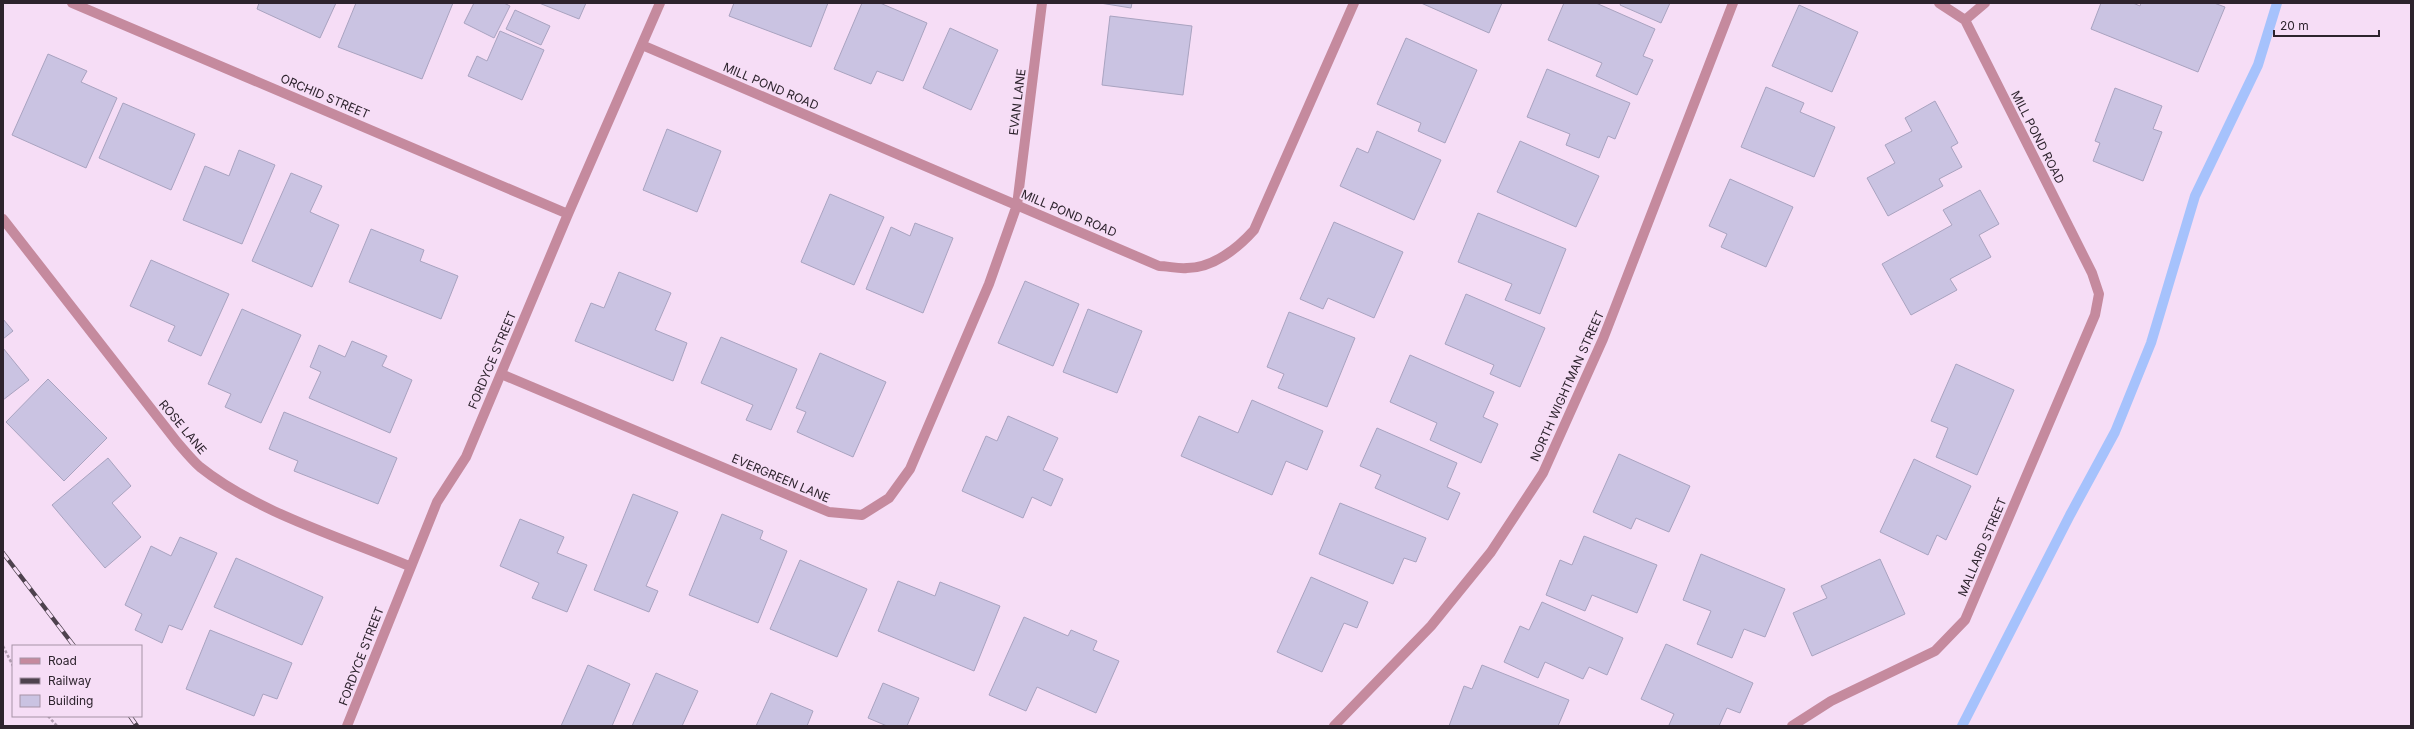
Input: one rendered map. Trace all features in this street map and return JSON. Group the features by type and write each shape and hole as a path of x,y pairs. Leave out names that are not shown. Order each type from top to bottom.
{"street":[{"name":"ORCHID STREET","path":"72,3 568,214"},
{"name":"FORDYCE STREET","path":"347,726 437,502 466,457 568,214 660,3"},
{"name":"EVAN LANE","path":"1017,205 1042,3"},
{"name":"MILL POND ROAD","path":"642,45 1159,266 1188,268 1216,260 1240,246 1254,230 1354,3"},
{"name":"NORTH WIGHTMAN STREET","path":"1334,726 1431,626 1491,552 1543,473 1603,339 1733,3"},
{"path":"1939,3 1965,20 1985,3"},
{"name":"MILL POND ROAD","path":"1965,20 2092,273 2099,294"},
{"name":"EVERGREEN LANE","path":"501,374 829,512 862,515 889,498 910,469 989,284 1017,205"},
{"name":"ROSE LANE","path":"3,219 177,442 199,466 235,491 283,514 410,566"},
{"name":"MALLARD STREET","path":"1792,726 1831,701 1934,651 1965,620 2095,316 2099,294"}],"path":[{"path":"3,646 12,664"},
{"path":"49,717 57,726"}],"building":[{"path":"259,3 336,3 320,38 257,9"},
{"path":"356,3 453,3 422,79 338,47"},
{"path":"474,3 504,3 510,6 494,38 464,23"},
{"path":"539,3 586,3 579,19"},
{"path":"734,3 828,3 811,47 729,16"},
{"path":"862,3 880,3 927,23 903,81 877,71 871,84 834,69"},
{"path":"1100,3 1132,3 1131,8"},
{"path":"1421,3 1502,3 1489,33"},
{"path":"1564,3 1596,3 1655,29 1643,56 1653,60 1637,95 1596,76 1602,63 1548,40"},
{"path":"1621,3 1670,3 1661,23 1620,5"},
{"path":"2101,3 2133,3 2140,6 2141,3 2214,3 2225,7 2198,72 2091,29"},
{"path":"1799,5 1858,32 1832,92 1772,66"},
{"path":"515,10 550,26 541,45 506,29"},
{"path":"1110,16 1192,26 1183,95 1102,85"},
{"path":"950,28 998,50 971,110 923,88"},
{"path":"500,31 544,50 522,100 468,76 477,56 487,61"},
{"path":"1406,38 1477,70 1445,143 1418,131 1421,123 1377,104"},
{"path":"48,54 87,71 81,82 117,98 86,168 12,135"},
{"path":"1547,69 1630,103 1615,139 1608,136 1599,158 1566,145 1570,134 1527,117"},
{"path":"1766,87 1804,103 1800,112 1835,127 1814,177 1741,147"},
{"path":"2115,88 2162,106 2153,129 2162,132 2143,181 2093,161 2100,143 2095,141"},
{"path":"1935,101 1958,143 1951,147 1962,167 1939,179 1943,186 1888,216 1867,178 1895,163 1885,145 1912,131 1905,118"},
{"path":"123,103 195,134 171,190 99,158"},
{"path":"667,129 721,151 697,212 643,190"},
{"path":"1377,131 1441,160 1414,220 1340,186 1357,148 1368,153"},
{"path":"1520,141 1599,176 1576,227 1497,192"},
{"path":"239,150 275,165 242,244 183,220 205,166 229,176"},
{"path":"291,173 322,186 310,212 339,225 312,287 252,261"},
{"path":"1730,179 1793,207 1766,267 1721,247 1727,234 1709,226"},
{"path":"1980,190 1999,224 1979,235 1991,257 1950,279 1957,290 1911,315 1882,264 1952,225 1943,210"},
{"path":"830,194 884,217 854,285 801,262"},
{"path":"1478,213 1566,249 1540,314 1505,300 1512,284 1458,262"},
{"path":"1334,222 1403,252 1374,318 1328,298 1323,309 1300,299"},
{"path":"915,223 953,238 923,313 866,289 891,227 910,236"},
{"path":"371,229 424,250 420,261 458,276 441,319 349,282"},
{"path":"151,260 229,294 201,356 168,341 175,326 130,306"},
{"path":"619,272 671,293 655,330 687,343 673,381 575,341 591,303 604,308"},
{"path":"1025,281 1079,304 1053,366 998,343"},
{"path":"1466,294 1545,328 1520,387 1490,374 1494,365 1445,344"},
{"path":"242,309 301,335 261,423 225,407 231,394 208,384"},
{"path":"1088,309 1142,331 1117,393 1063,372"},
{"path":"1289,312 1355,338 1327,407 1278,388 1284,374 1267,367"},
{"path":"3,319 13,331 3,339"},
{"path":"721,337 797,369 771,430 746,420 753,405 701,383"},
{"path":"352,341 387,356 382,366 412,380 390,433 309,398 321,372 310,367 319,345 345,357"},
{"path":"3,348 29,380 3,400"},
{"path":"820,353 886,382 853,457 797,432 806,412 796,408"},
{"path":"1410,355 1494,392 1483,417 1498,424 1481,463 1430,440 1437,423 1390,402"},
{"path":"1956,364 2014,390 1977,475 1936,457 1948,428 1931,421"},
{"path":"48,379 107,438 64,481 6,422"},
{"path":"1252,400 1323,431 1307,470 1286,461 1272,495 1181,456 1199,416 1238,433"},
{"path":"284,412 397,458 378,504 294,471 298,461 269,449"},
{"path":"1008,416 1058,438 1043,470 1063,479 1051,506 1032,497 1023,518 962,491 986,436 997,441"},
{"path":"1377,428 1457,463 1447,487 1460,493 1448,520 1375,488 1381,475 1360,466"},
{"path":"1619,454 1690,486 1669,532 1636,518 1631,529 1593,512"},
{"path":"108,458 131,486 112,503 141,537 105,568 52,505"},
{"path":"1914,459 1971,486 1946,540 1937,535 1928,555 1880,532"},
{"path":"633,494 678,512 646,586 658,591 649,612 594,590"},
{"path":"1340,503 1426,538 1416,562 1404,558 1393,584 1319,554"},
{"path":"722,514 763,531 760,539 787,551 758,623 689,595"},
{"path":"520,519 564,537 557,553 587,565 567,612 532,598 539,583 500,566"},
{"path":"1584,536 1657,565 1637,613 1592,595 1585,611 1546,595 1560,560 1572,565"},
{"path":"180,537 217,553 182,630 169,625 162,643 135,630 142,614 125,605 151,546 171,556"},
{"path":"1701,554 1785,589 1765,637 1744,629 1732,658 1697,644 1711,611 1683,600"},
{"path":"236,558 323,597 302,645 214,607"},
{"path":"1880,559 1905,614 1812,656 1793,613 1827,598 1821,586"},
{"path":"800,560 867,589 837,657 770,629"},
{"path":"1311,577 1368,602 1357,628 1344,623 1322,672 1277,652"},
{"path":"898,581 935,596 940,582 1000,606 974,671 878,631"},
{"path":"1542,602 1623,638 1607,675 1589,667 1583,679 1545,662 1538,678 1504,662 1520,626 1529,630"},
{"path":"1024,617 1068,636 1071,630 1097,641 1093,650 1119,661 1096,713 1037,687 1026,711 989,695"},
{"path":"210,630 292,663 277,699 263,694 254,716 186,689"},
{"path":"1666,644 1753,683 1740,713 1727,708 1719,726 1672,726 1669,725 1674,714 1641,699"},
{"path":"588,665 630,684 612,726 561,726"},
{"path":"1482,665 1569,700 1558,726 1449,726 1464,686 1472,689"},
{"path":"656,673 698,691 682,726 632,726"},
{"path":"883,683 919,698 907,726 887,726 868,718"},
{"path":"771,693 813,711 807,726 756,726"}],"waterway":[{"path":"1962,726 2070,515 2115,432 2151,343 2195,196 2258,65 2277,3"}],"railway":[{"path":"3,553 73,645"},
{"path":"131,717 137,726"}]}
